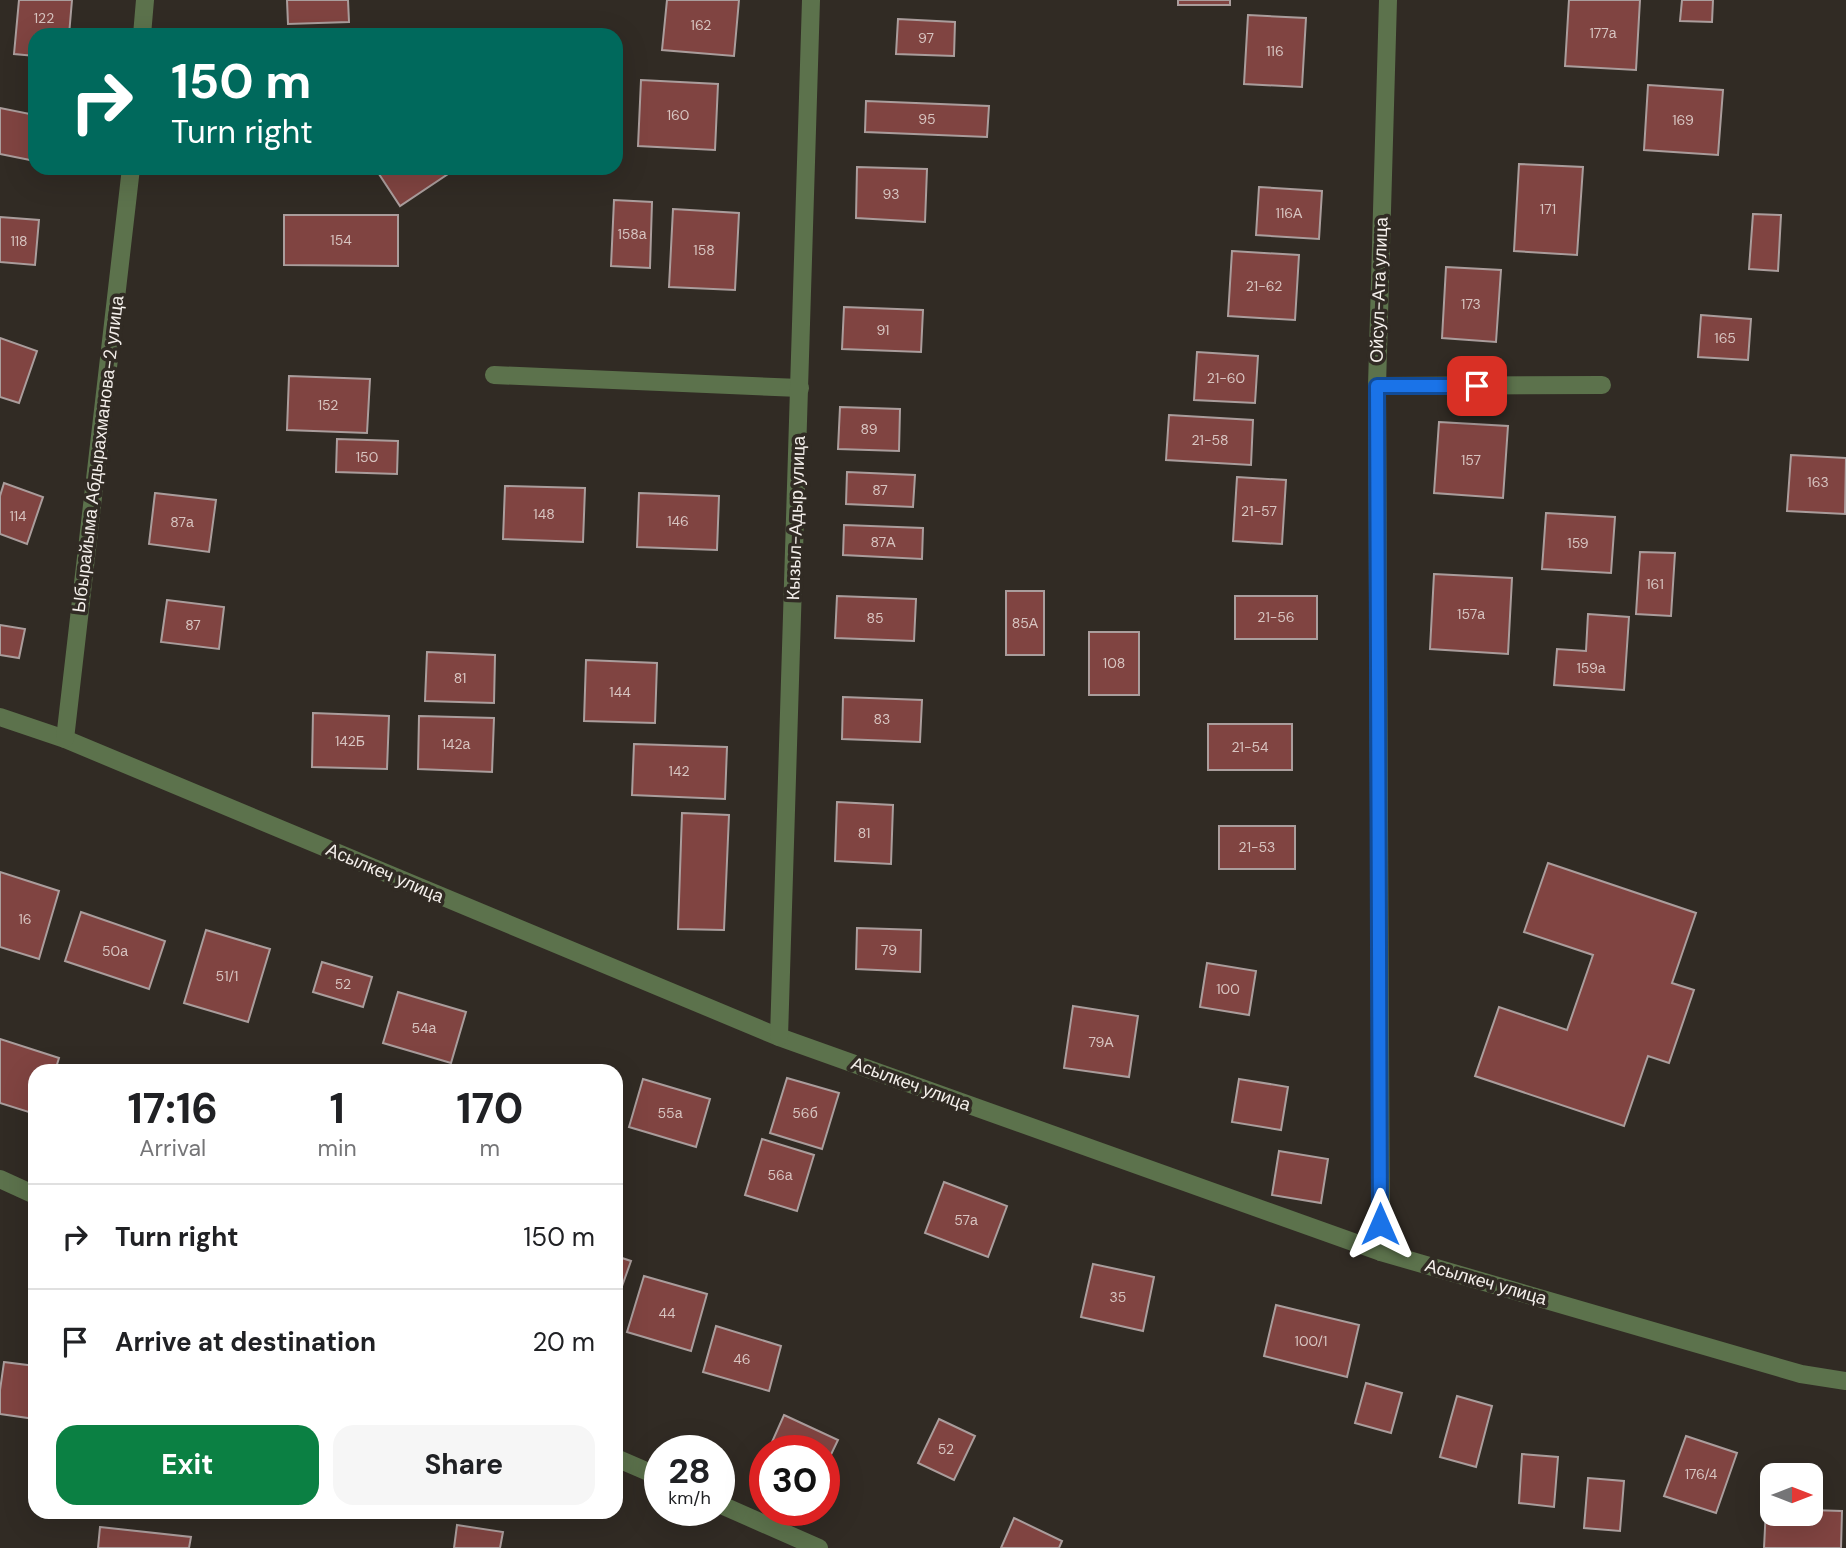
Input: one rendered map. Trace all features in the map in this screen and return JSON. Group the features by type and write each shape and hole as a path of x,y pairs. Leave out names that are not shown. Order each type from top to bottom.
{"street":[{"path":"143,28 145,0"},
{"name":"Кызыл-Адыр улица","path":"779,1037 811,0"},
{"name":"Ойсул-Ата улица","path":"1381,1252 1377,386 1388,0"},
{"name":"Ыбырайыма Абдырахманова-2 улица","path":"65,739 130,175"},
{"path":"494,375 800,388"},
{"path":"1377,386 1602,385"},
{"name":"Асылкеч улица","path":"0,717 65,739 779,1037 1381,1252 1801,1374 1846,1381"},
{"path":"0,1179 28,1192"},
{"path":"623,1461 644,1470"},
{"path":"735,1511 818,1548"}],"building":[{"path":"19,0 72,0 70,28 28,28 28,55 14,54"},
{"path":"287,0 348,0 349,22 288,24"},
{"path":"667,0 739,0 734,56 662,50"},
{"path":"1178,0 1230,0 1230,5 1178,5"},
{"path":"1569,0 1640,0 1636,70 1565,66"},
{"path":"1682,0 1713,0 1712,22 1680,21"},
{"path":"1248,15 1306,18 1302,87 1244,84"},
{"path":"898,19 955,22 954,56 896,54"},
{"path":"641,80 718,84 715,150 638,146"},
{"path":"1648,85 1723,90 1718,155 1644,150"},
{"path":"866,101 989,106 987,137 865,132"},
{"path":"0,108 28,114 28,160 0,154"},
{"path":"1519,164 1583,167 1577,255 1514,251"},
{"path":"857,167 927,169 925,222 856,218"},
{"path":"380,175 446,175 400,206"},
{"path":"1259,187 1322,191 1319,239 1256,235"},
{"path":"614,200 652,202 650,268 611,266"},
{"path":"673,209 739,213 735,290 669,287"},
{"path":"1753,214 1781,215 1778,271 1749,269"},
{"path":"284,215 398,215 398,266 284,265"},
{"path":"0,217 39,220 35,265 0,262"},
{"path":"1232,251 1299,255 1295,320 1228,316"},
{"path":"1446,267 1501,270 1496,342 1442,338"},
{"path":"844,307 923,310 921,352 842,349"},
{"path":"1701,315 1751,319 1748,360 1698,357"},
{"path":"0,338 37,351 19,403 0,397"},
{"path":"1197,352 1258,356 1255,403 1194,400"},
{"path":"289,376 370,379 367,433 287,430"},
{"path":"840,407 900,409 899,451 838,449"},
{"path":"1169,415 1253,420 1251,465 1166,460"},
{"path":"1439,422 1508,426 1503,498 1434,493"},
{"path":"337,439 398,441 397,474 336,472"},
{"path":"1791,455 1846,458 1845,514 1787,511"},
{"path":"847,472 915,475 913,507 846,504"},
{"path":"1237,477 1286,480 1282,544 1233,541"},
{"path":"4,483 43,497 27,544 0,534 0,496"},
{"path":"505,486 585,488 583,542 503,539"},
{"path":"155,493 216,500 209,552 149,544"},
{"path":"639,493 719,496 717,550 637,547"},
{"path":"1546,513 1615,517 1611,573 1542,569"},
{"path":"844,525 923,528 922,559 843,555"},
{"path":"1640,552 1675,553 1671,616 1636,614"},
{"path":"1434,574 1512,578 1508,654 1430,649"},
{"path":"1006,591 1044,591 1044,655 1006,655"},
{"path":"837,596 916,599 914,641 835,638"},
{"path":"1235,596 1317,596 1317,639 1235,639"},
{"path":"167,600 224,607 219,649 161,642"},
{"path":"1588,614 1629,617 1624,690 1554,685 1557,649 1586,651"},
{"path":"0,625 25,629 19,658 0,655"},
{"path":"1089,632 1139,632 1139,695 1089,695"},
{"path":"427,652 495,655 494,703 425,701"},
{"path":"586,660 657,663 655,723 584,721"},
{"path":"843,697 922,700 920,742 842,739"},
{"path":"313,713 389,716 387,769 312,767"},
{"path":"419,716 494,718 492,772 418,769"},
{"path":"1208,724 1292,724 1292,770 1208,770"},
{"path":"634,744 727,747 725,799 632,795"},
{"path":"837,802 893,805 891,864 835,861"},
{"path":"682,813 729,815 724,930 678,929"},
{"path":"1219,826 1295,826 1295,869 1219,869"},
{"path":"1548,863 1696,913 1672,983 1694,990 1669,1063 1648,1056 1624,1126 1475,1076 1499,1007 1567,1030 1593,955 1524,932"},
{"path":"0,872 59,891 39,959 0,947"},
{"path":"81,912 165,941 149,989 65,961"},
{"path":"857,928 921,930 920,972 856,969"},
{"path":"206,930 270,949 248,1022 184,1003"},
{"path":"322,962 372,977 363,1007 313,992"},
{"path":"1207,963 1256,971 1249,1015 1200,1007"},
{"path":"398,992 466,1012 451,1063 383,1043"},
{"path":"1073,1006 1138,1016 1129,1077 1064,1068"},
{"path":"0,1039 59,1058 57,1064 28,1064 28,1112 0,1103"},
{"path":"787,1078 839,1093 822,1149 770,1133"},
{"path":"643,1079 710,1099 696,1147 629,1127"},
{"path":"1239,1079 1288,1087 1281,1130 1232,1122"},
{"path":"762,1139 814,1155 797,1211 745,1195"},
{"path":"1279,1151 1328,1159 1321,1203 1272,1195"},
{"path":"944,1182 1007,1206 988,1257 925,1233"},
{"path":"623,1258 631,1261 623,1283"},
{"path":"1093,1264 1154,1277 1143,1331 1081,1317"},
{"path":"644,1276 707,1294 691,1351 627,1332"},
{"path":"1276,1305 1359,1325 1347,1377 1264,1356"},
{"path":"716,1326 781,1346 769,1391 703,1372"},
{"path":"4,1362 28,1365 28,1418 0,1414"},
{"path":"1366,1383 1402,1393 1391,1433 1355,1423"},
{"path":"1457,1396 1492,1406 1476,1467 1440,1457"},
{"path":"784,1415 827,1435 775,1435"},
{"path":"939,1419 975,1436 954,1480 918,1463"},
{"path":"1686,1436 1737,1453 1716,1513 1664,1496"},
{"path":"1522,1454 1558,1457 1554,1507 1519,1503"},
{"path":"1588,1478 1624,1481 1620,1531 1584,1528"},
{"path":"1824,1510 1842,1511 1841,1548 1764,1548 1765,1526 1824,1526"},
{"path":"1014,1518 1062,1541 1059,1548 1001,1548"},
{"path":"457,1525 503,1532 500,1548 454,1548"},
{"path":"100,1527 191,1537 189,1548 98,1548"}],"route":[{"path":"1380,1224 1377,386 1477,386"}]}
